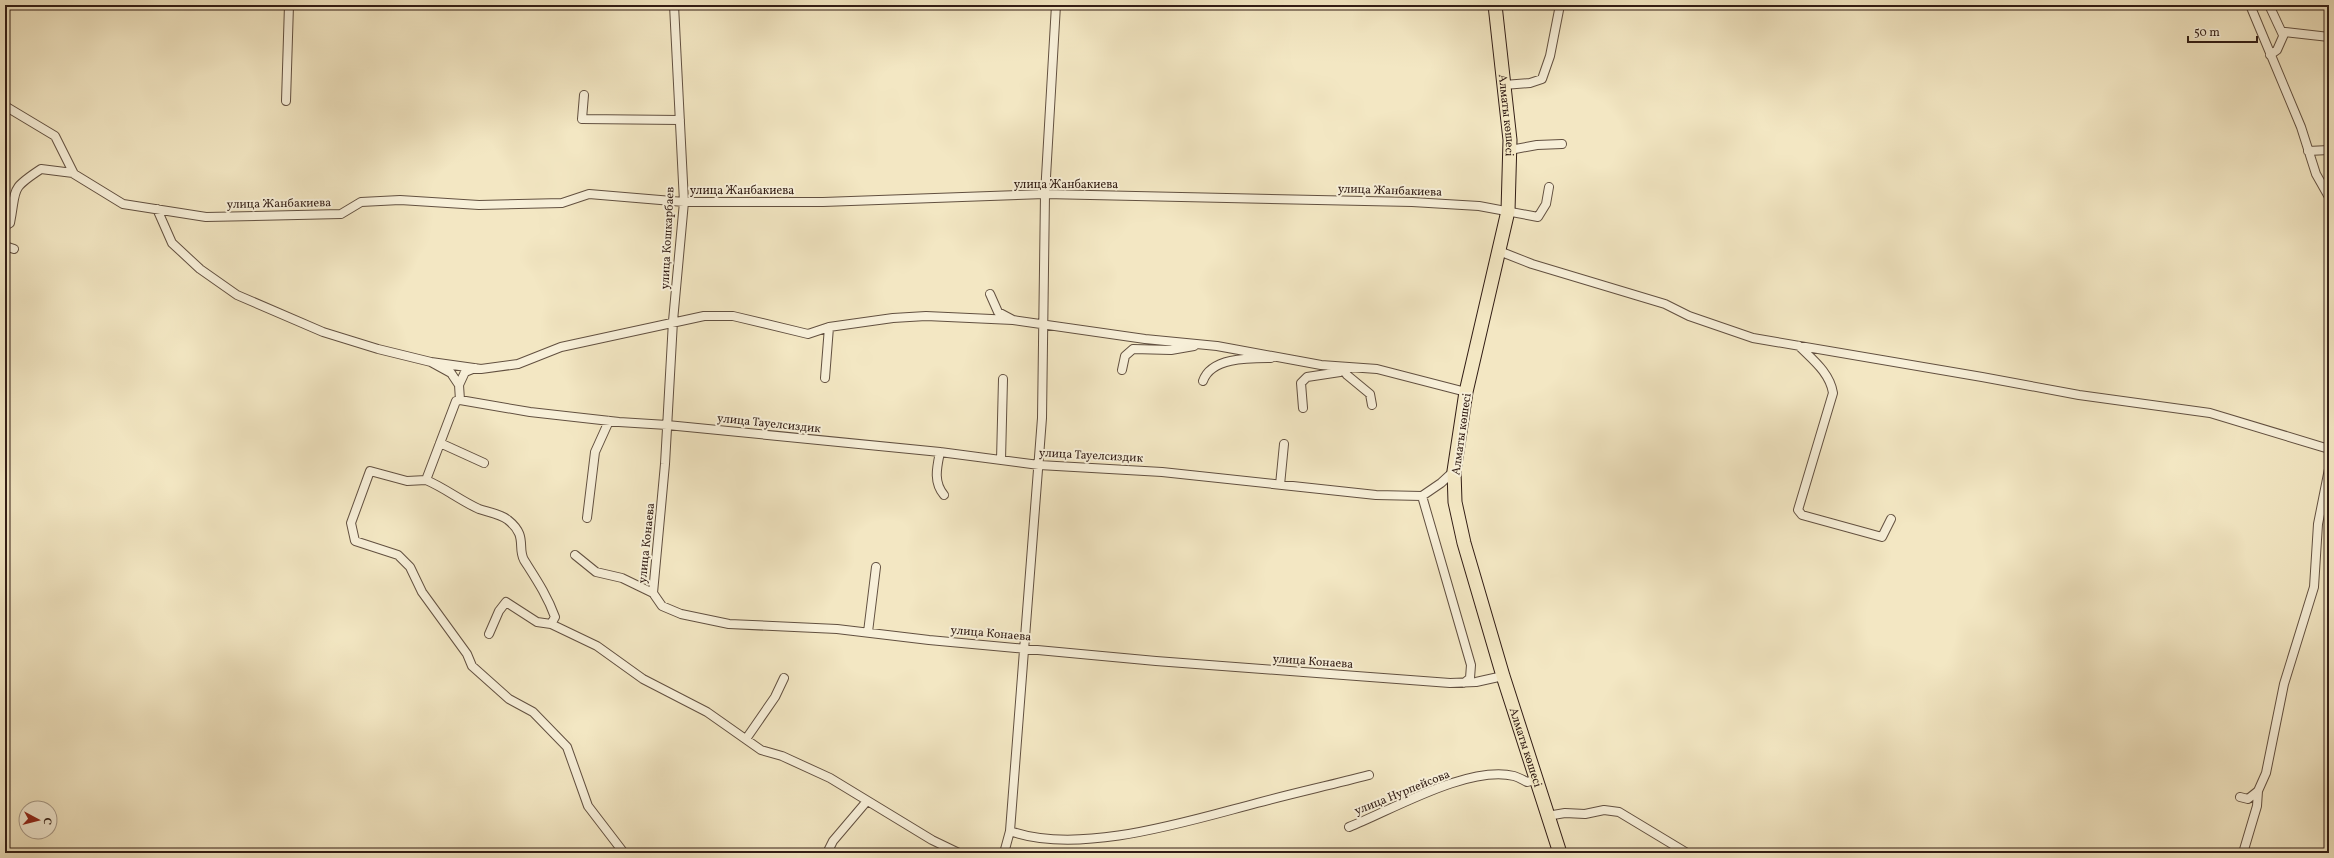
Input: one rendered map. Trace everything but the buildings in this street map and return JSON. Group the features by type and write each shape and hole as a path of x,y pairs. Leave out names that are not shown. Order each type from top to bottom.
{"main road":[{"name":"Алматы көшесі","path":"1495,5 1510,150 1508,211 1466,392 1454,471 1455,502 1464,543 1503,676 1535,780 1560,853"}],"street":[{"path":"286,101 289,5"},
{"name":"улица Кошкарбаев","path":"667,425 673,321 684,202 674,5"},
{"path":"1004,853 1010,831 1039,465 1045,194 1056,5"},
{"path":"1504,85 1530,83 1542,79 1550,56 1560,5"},
{"path":"2250,5 2301,127 2316,174 2329,197"},
{"path":"2268,5 2283,35"},
{"path":"2270,55 2277,50 2285,32 2329,37"},
{"path":"584,95 582,119 680,120"},
{"path":"5,106 55,136 73,173"},
{"path":"1510,150 1537,145 1562,144"},
{"path":"2308,151 2329,150"},
{"path":"5,226 10,223 13,197 19,184 41,169 73,173"},
{"name":"улица Жанбакиева","path":"73,173 123,204 206,217 341,214 362,202 400,200 479,205 562,203 589,194 684,202 823,202 1045,194 1412,202 1479,206 1538,217 1546,204 1549,187"},
{"path":"157,209 172,243 200,269 237,295 323,332 378,349 431,362 475,368 518,364 561,347 673,321 704,316 733,316 808,334 829,327 893,318 926,316 1013,320 1043,326 1055,325 1145,339 1200,344 1342,368 1377,369 1466,392"},
{"path":"5,246 14,249"},
{"path":"1499,251 1552,270 1665,304 1689,316 1753,338 2079,396 2210,413 2329,448"},
{"path":"990,294 998,312 1013,320"},
{"path":"825,378 829,327"},
{"path":"1122,370 1125,356 1133,349 1171,350 1200,344"},
{"path":"1799,346 1824,372 1831,384 1833,393 1798,510 1802,515 1882,537 1891,519"},
{"path":"1203,381 1205,376 1214,366 1234,361 1284,358"},
{"path":"431,362 451,373 459,385"},
{"path":"426,480 456,401 460,400 459,385 465,372 475,368"},
{"path":"1342,368 1347,376 1370,394 1372,405"},
{"path":"1303,408 1301,383 1308,377 1340,372 1342,368"},
{"path":"1001,460 1003,380"},
{"name":"улица Тауелсиздик","path":"460,400 530,412 609,421 667,425 940,452 1039,465 1162,472 1376,495 1422,496"},
{"path":"587,518 594,452 609,421"},
{"name":"улица Конаева","path":"667,425 653,594 662,606 682,614 729,624 837,628 1024,648 1337,675 1464,683 1503,676"},
{"path":"440,443 484,463"},
{"path":"1280,485 1284,444"},
{"path":"940,452 937,476 938,488 944,495"},
{"path":"2243,853 2257,806 2258,791 2266,773 2290,660 2314,587 2318,524 2329,468"},
{"path":"1454,471 1441,483 1422,496 1471,666 1470,678 1464,683"},
{"path":"551,624 555,617 548,599 533,571 523,559 521,536 507,519 478,508 444,487 426,480 407,481 370,472 351,523 355,542 398,555 410,567 422,592 468,654 472,666 509,699 532,712 567,747 588,806 624,853"},
{"path":"575,555 596,572 622,578 653,594"},
{"path":"868,632 876,568"},
{"path":"489,634 499,611 506,602 537,622 551,624 597,646 643,679 707,712 761,750 782,756 830,778 932,840 959,853"},
{"path":"746,739 775,697 784,678"},
{"name":"улица Нурпейсова","path":"1349,827 1442,786 1476,777 1501,774 1514,776 1527,782 1535,780"},
{"path":"1010,831 1025,836 1076,839 1126,836 1369,775"},
{"path":"2240,797 2248,799 2258,791"},
{"path":"827,853 834,841 867,801"},
{"path":"1547,816 1565,813 1585,814 1604,810 1619,812 1687,853"}]}
